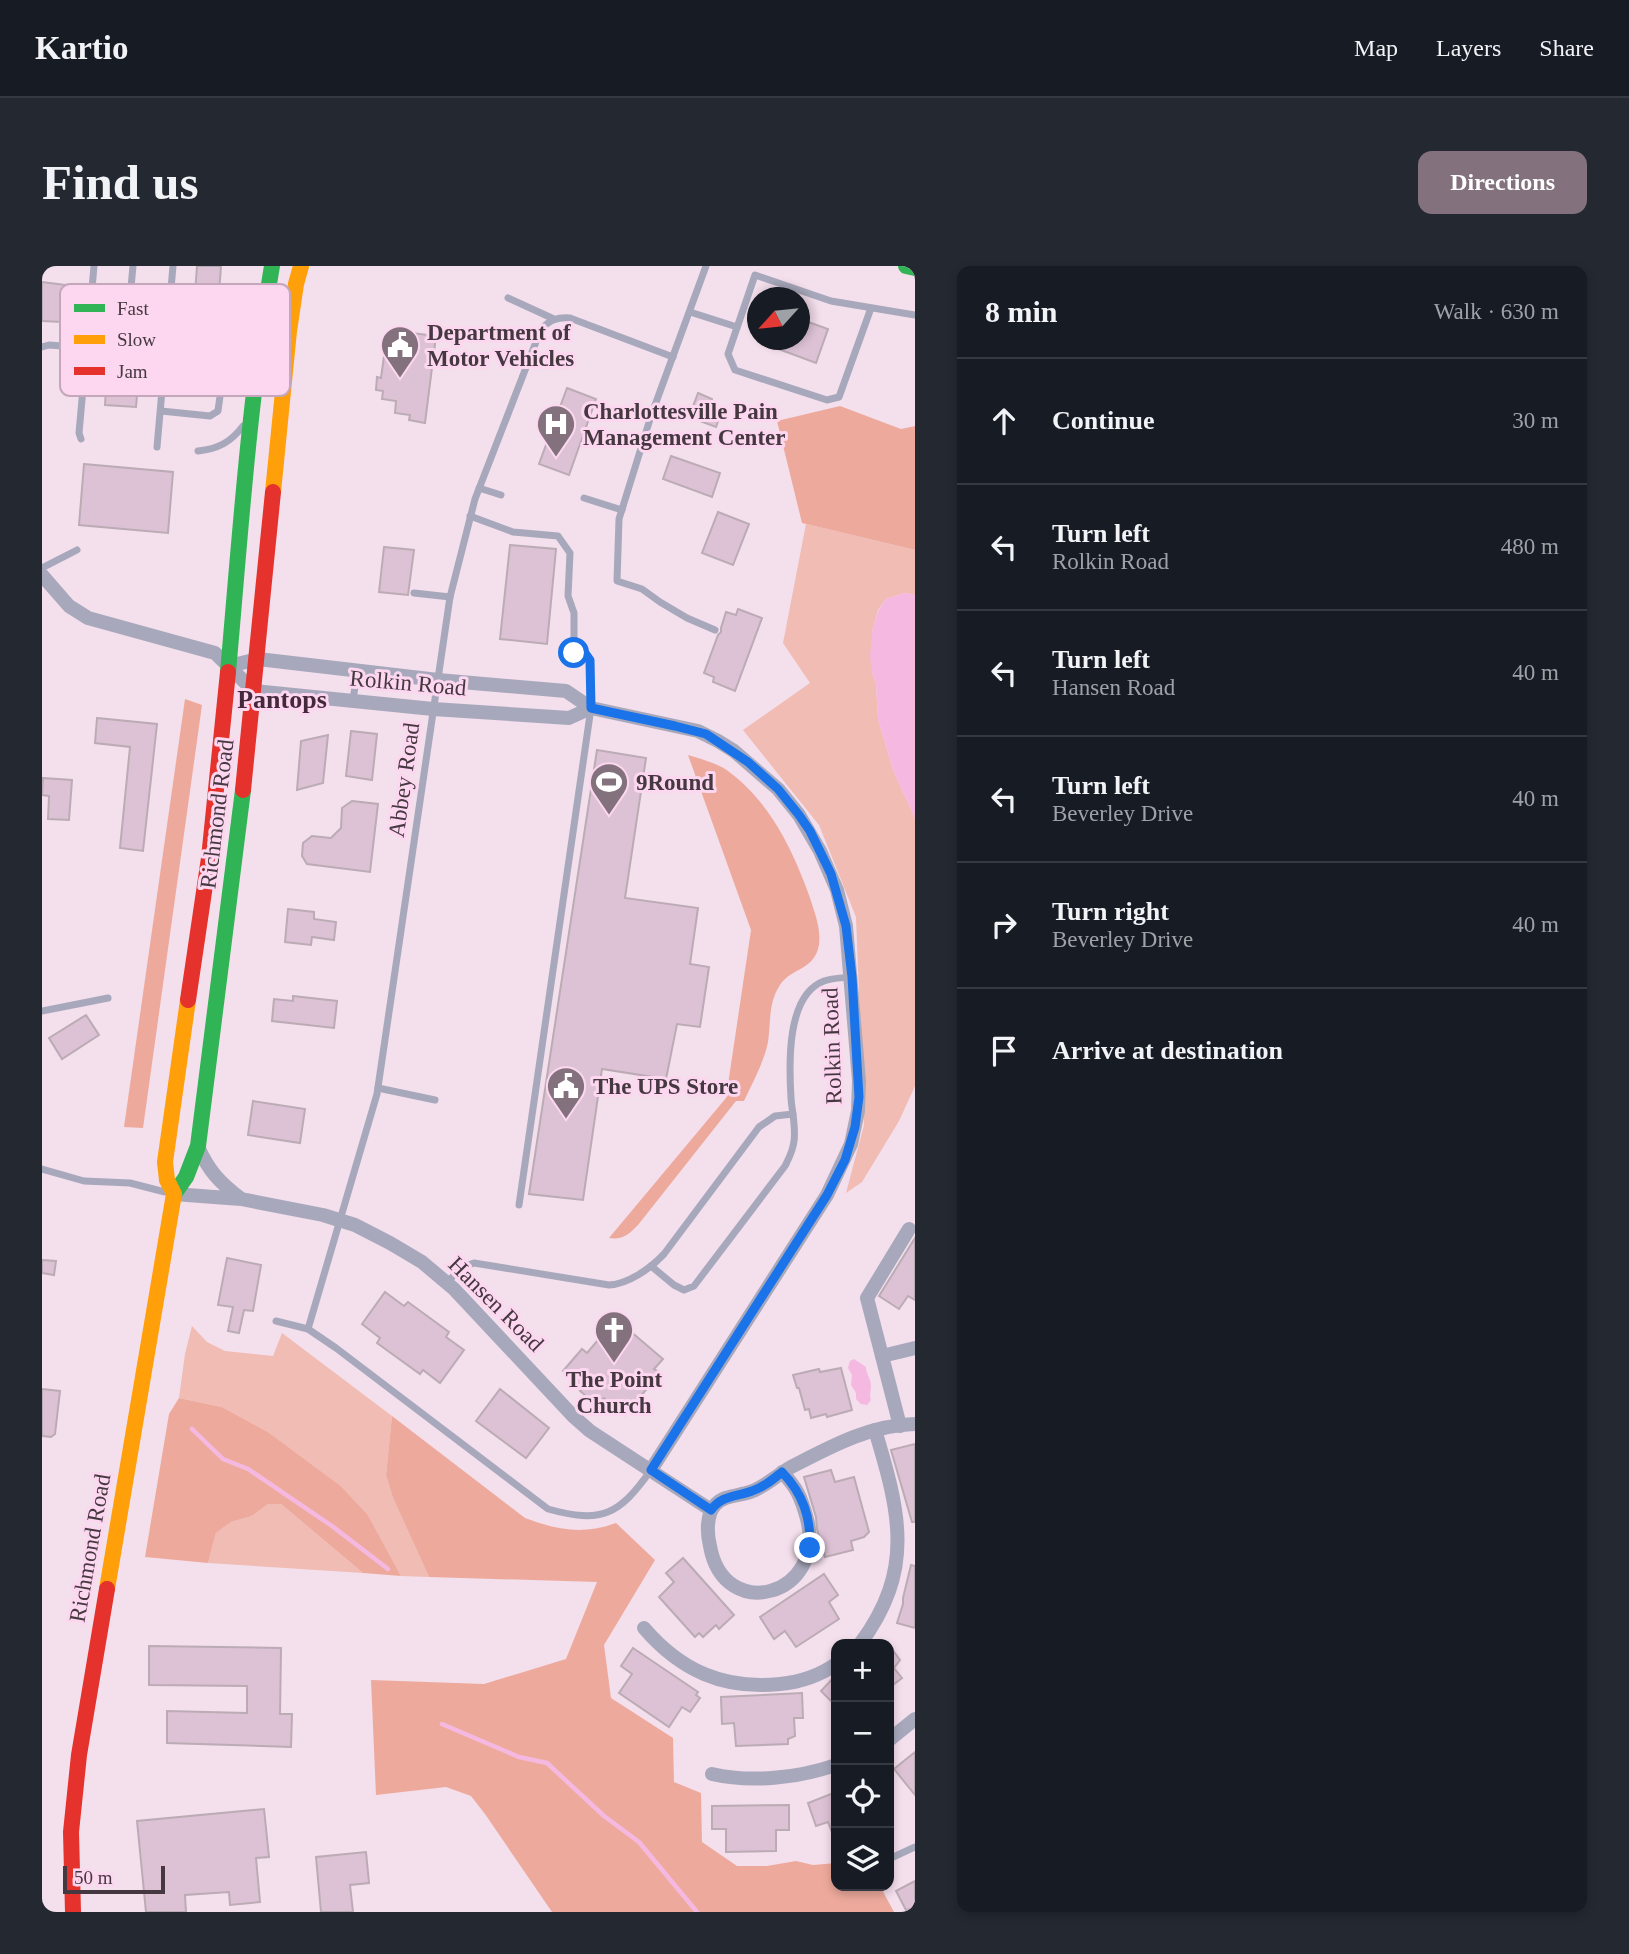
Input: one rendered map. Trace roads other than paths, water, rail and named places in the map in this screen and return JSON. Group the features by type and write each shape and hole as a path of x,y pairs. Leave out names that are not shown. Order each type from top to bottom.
{"main road":[{"name":"Richmond Road","path":"269,284 272,266"},
{"name":"Richmond Road","path":"290,324 301,266"},
{"path":"906,266 915,268"},
{"name":"Richmond Road","path":"174,1194 166,1180 165,1162 209,858 254,396"},
{"name":"Richmond Road","path":"73,1912 71,1832 79,1755 174,1194 190,1171 198,1146 254,691 283,396"}],"street":[{"path":"42,575 69,606 88,618 215,653 254,691"},
{"name":"Rolkin Road","path":"229,666 257,659 438,680 566,691 591,708 706,734 748,762 778,789 810,831 831,874 846,926 852,977 859,1097 855,1127 845,1160 827,1195 651,1470"},
{"name":"Rolkin Road","path":"254,691 433,709 569,718 591,708"},
{"path":"198,1146 206,1165 219,1182 241,1199"},
{"name":"Hansen Road","path":"174,1194 241,1199 340,1220 390,1243 422,1262 447,1283 590,1431 711,1510"},
{"path":"900,1426 867,1298 909,1229"},
{"path":"882,1356 915,1348"},
{"path":"782,1472 802,1500 810,1535 810,1548 800,1572 789,1583 766,1592 742,1590 724,1579 711,1555 708,1536 711,1510 716,1503 723,1498 764,1486 782,1472 842,1441 875,1430 915,1424"},
{"path":"864,1639 888,1605 896,1585 902,1556 900,1514 875,1430"},
{"path":"644,1628 669,1654 687,1666 726,1682 747,1685 793,1682 831,1667"},
{"path":"894,1736 915,1719"},
{"path":"712,1774 748,1778 771,1777 800,1774 831,1766"}],"lane":[{"path":"92,284 94,266"},
{"path":"131,284 133,266"},
{"path":"171,284 173,266"},
{"path":"706,266 651,416 619,519 617,582 642,589 678,613 715,630"},
{"path":"871,308 839,397 827,400 734,370 728,354 755,275 831,301 915,315"},
{"path":"508,298 554,319 570,318 673,357"},
{"path":"690,312 737,327"},
{"name":"Abbey Road","path":"308,1329 378,1088 450,597 479,488 541,329 554,319"},
{"path":"42,347 60,346"},
{"path":"80,439 82,396"},
{"path":"157,447 162,396"},
{"path":"161,411 210,416 218,411 220,396"},
{"path":"198,451 213,450 226,444 252,414"},
{"path":"479,488 501,495"},
{"path":"584,498 622,510"},
{"path":"470,516 513,532 558,536 570,553 568,596 574,613 574,653 585,653 590,660 591,708 519,1205"},
{"path":"42,568 77,550"},
{"path":"414,593 450,597"},
{"path":"353,701 357,670"},
{"path":"651,1266 681,1289 697,1283 788,1160 795,1138 791,1063 798,1009 807,993 820,983 852,977"},
{"path":"42,1011 108,998"},
{"path":"378,1088 435,1100"},
{"path":"447,1283 463,1267 474,1264 608,1285 622,1283 651,1266 663,1254 759,1127 775,1116 793,1114"},
{"path":"42,1169 84,1181 130,1183 174,1194"},
{"path":"276,1321 308,1329 336,1348 548,1509 589,1517 609,1511 630,1498 651,1470"},
{"path":"894,1857 915,1847"}],"waterway":[{"path":"192,1429 223,1459 248,1469 332,1526 388,1569"},
{"path":"442,1724 519,1757 547,1763 604,1816 639,1842 697,1912"}],"place":[{"name":"Department of Motor Vehicles","path":"400,379"},
{"name":"Charlottesville Pain Management Center","path":"556,458"},
{"name":"9Round","path":"609,816"},
{"name":"The UPS Store","path":"566,1120"},
{"name":"The Point Church","path":"614,1364"}],"district":[{"name":"Pantops","path":"282,699"}]}
